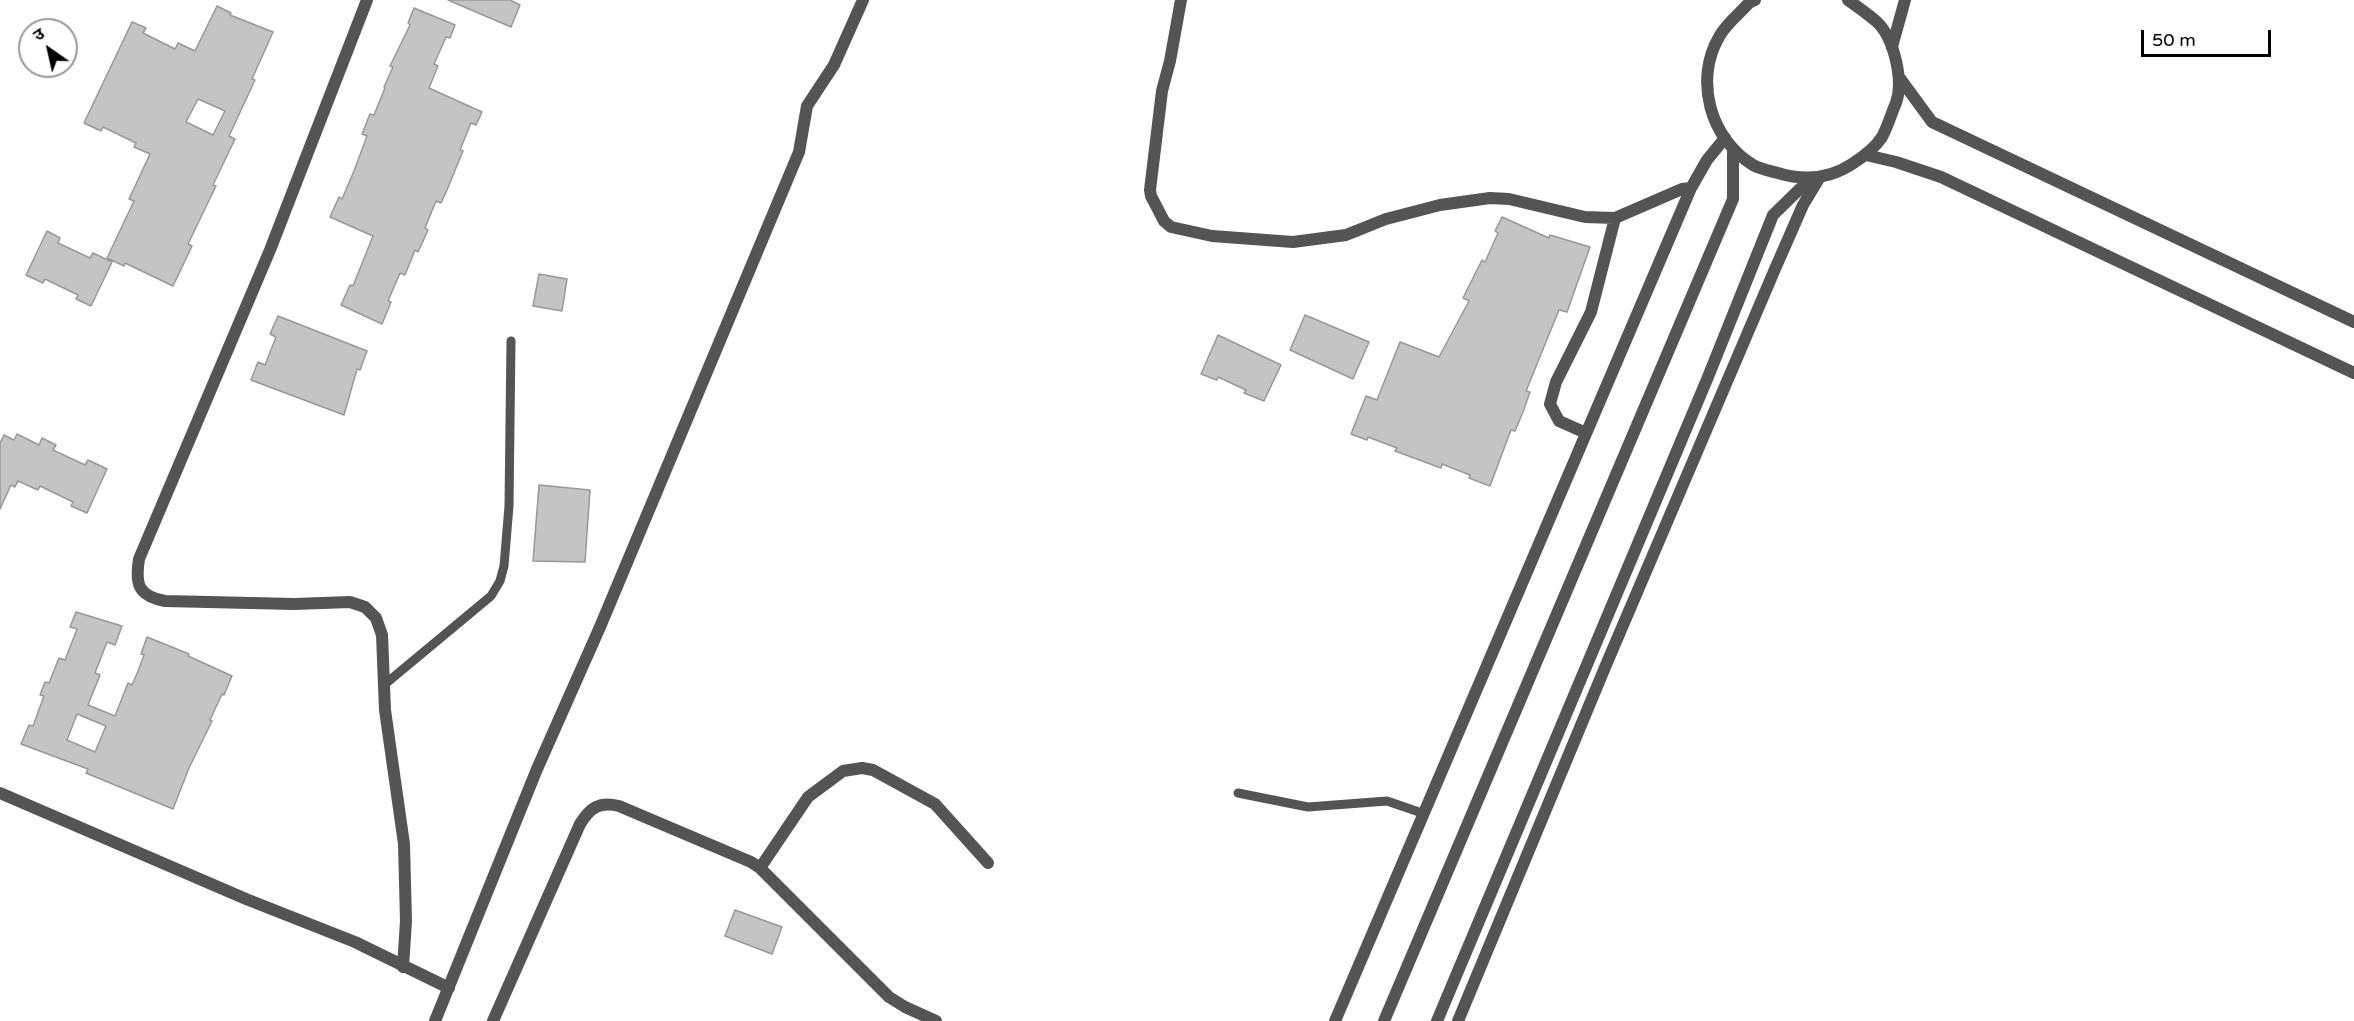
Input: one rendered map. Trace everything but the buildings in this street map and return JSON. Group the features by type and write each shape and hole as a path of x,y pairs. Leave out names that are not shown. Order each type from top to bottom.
{"street":[{"path":"367,0 270,250 139,559 136,577 144,593 165,601 294,604 350,602 365,607 376,618 382,635 385,710 404,844 406,921 403,967"},
{"path":"435,1021 537,769 591,648 799,152 807,106 834,65 863,0"},
{"path":"1181,0 1161,98 1150,190 1164,221 1171,227 1212,236 1259,241 1301,242 1346,235 1386,219 1440,205 1490,198 1509,199 1585,217 1615,218 1682,189 1691,188"},
{"path":"1755,0 1749,3 1719,36 1708,70 1708,100 1717,127 1733,150 1754,165 1796,179 1816,178 1842,170 1866,155 1882,137 1898,97 1899,77 1892,47 1879,23 1848,0"},
{"path":"1892,47 1905,0"},
{"path":"1899,77 1932,122 2354,322"},
{"path":"1335,1021 1691,188 1707,160 1725,138"},
{"path":"1384,1021 1733,199 1733,150"},
{"path":"1866,155 1941,177 2354,373"},
{"path":"1437,1021 1708,377 1773,215 1816,178"},
{"path":"1458,1021 1610,654 1816,178"},
{"path":"1586,433 1559,420 1550,404 1556,381 1591,312 1615,218"},
{"path":"760,868 808,797 843,771 862,768 873,770 935,804 988,863"},
{"path":"0,793 246,899 355,942 450,988"},
{"path":"493,1021 580,824 588,811 608,803 751,862 760,868 889,998 936,1021"}],"lane":[{"path":"384,685 491,596 500,581 504,566 509,506 511,341"},
{"path":"1238,793 1308,807 1387,801 1422,813"}]}
